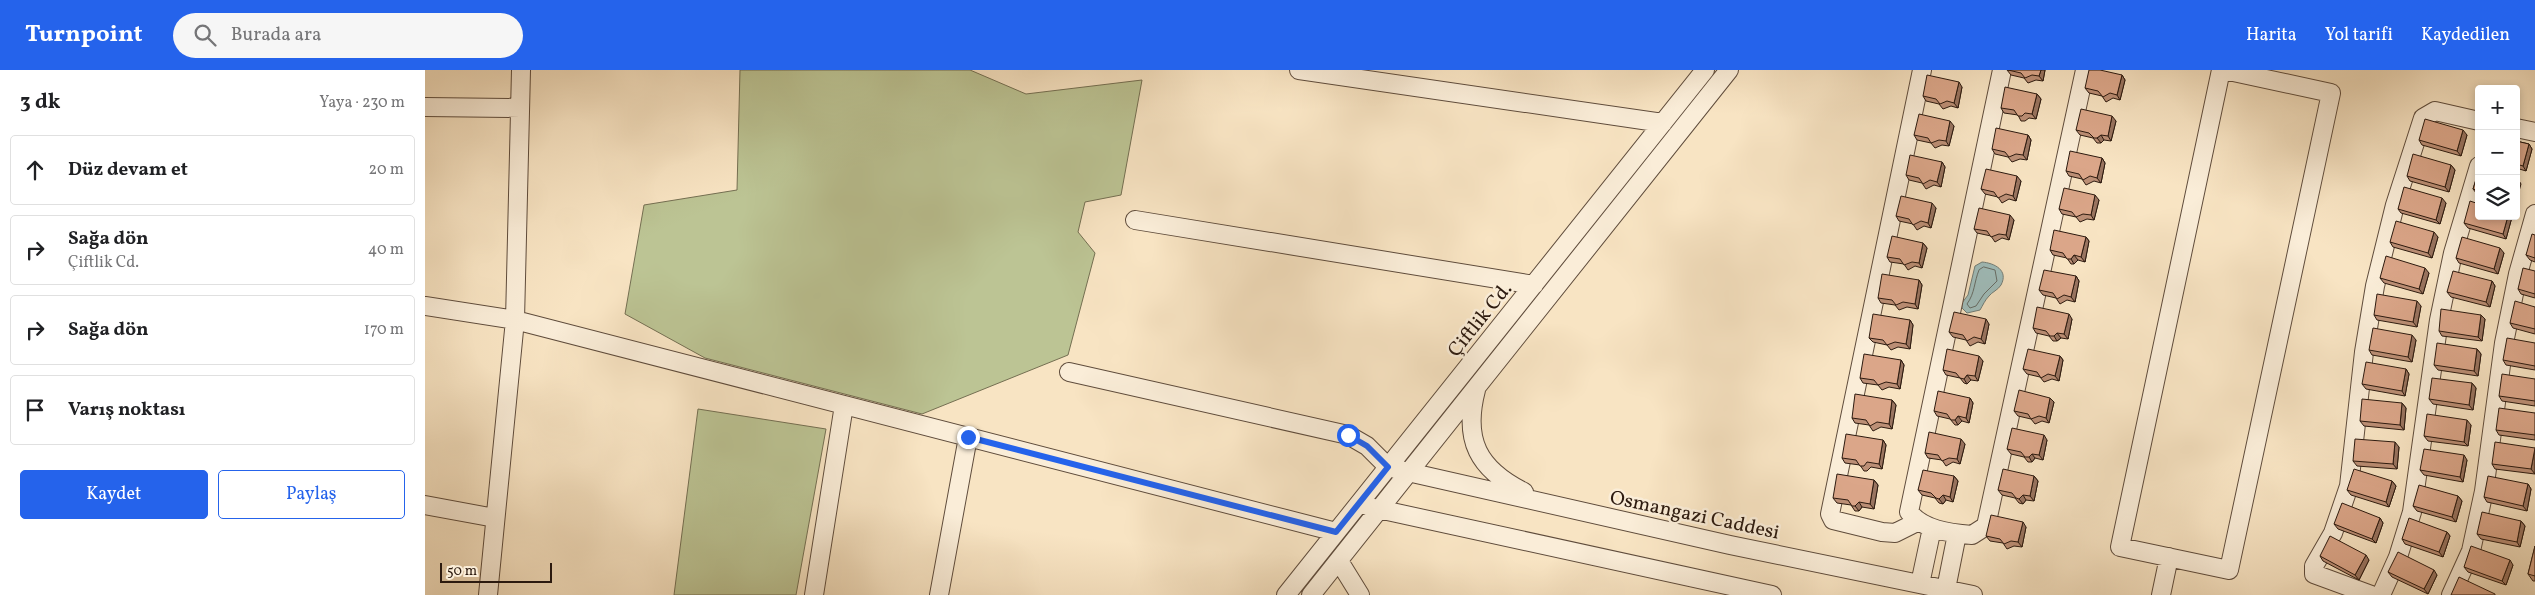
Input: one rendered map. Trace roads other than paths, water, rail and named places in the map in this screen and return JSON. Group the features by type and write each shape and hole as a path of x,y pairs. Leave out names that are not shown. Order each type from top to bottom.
{"street":[{"path":"487,595 515,320 521,70"},
{"path":"1299,70 1338,73 1663,123"},
{"name":"Çiftlik Cd.","path":"1285,595 1705,70"},
{"name":"Çiftlik Cd.","path":"1311,595 1729,70"},
{"path":"1921,70 1830,514 1833,520 1882,532 1895,533 1925,525"},
{"path":"2002,70 1909,512 1925,525 1971,536 1986,526 2085,70"},
{"path":"2223,70 2331,93 2229,570 2169,557 2120,547 2223,70"},
{"path":"425,107 520,108"},
{"path":"2371,595 2314,574 2314,566 2333,533 2349,486 2364,352 2375,286 2395,205 2423,118 2435,111 2475,120"},
{"path":"2520,129 2535,132"},
{"path":"2381,595 2398,557 2412,512 2439,320 2453,253 2476,175"},
{"path":"2451,595 2471,550 2484,490 2504,343 2518,274 2535,214"},
{"path":"1135,220 1534,285"},
{"path":"425,306 515,320 1336,532"},
{"path":"1069,372 1348,435 1367,446 1388,467"},
{"path":"1477,386 1470,419 1472,437 1479,456 1494,473 1511,486 1544,503"},
{"path":"814,595 844,405"},
{"path":"939,595 968,437"},
{"name":"Osmangazi Caddesi","path":"1388,467 1730,545 1973,595"},
{"path":"1358,504 1772,595"},
{"path":"425,505 495,518"},
{"path":"1920,584 1925,525"},
{"path":"1946,589 1957,534"},
{"path":"2161,595 2169,557"},
{"path":"1339,561 1360,595"}],"water":[{"path":"1982,262 1999,268 2002,271 2003,280 2000,287 1990,295 1980,310 1967,313 1962,308 1962,303 1968,295 1975,266"}]}
